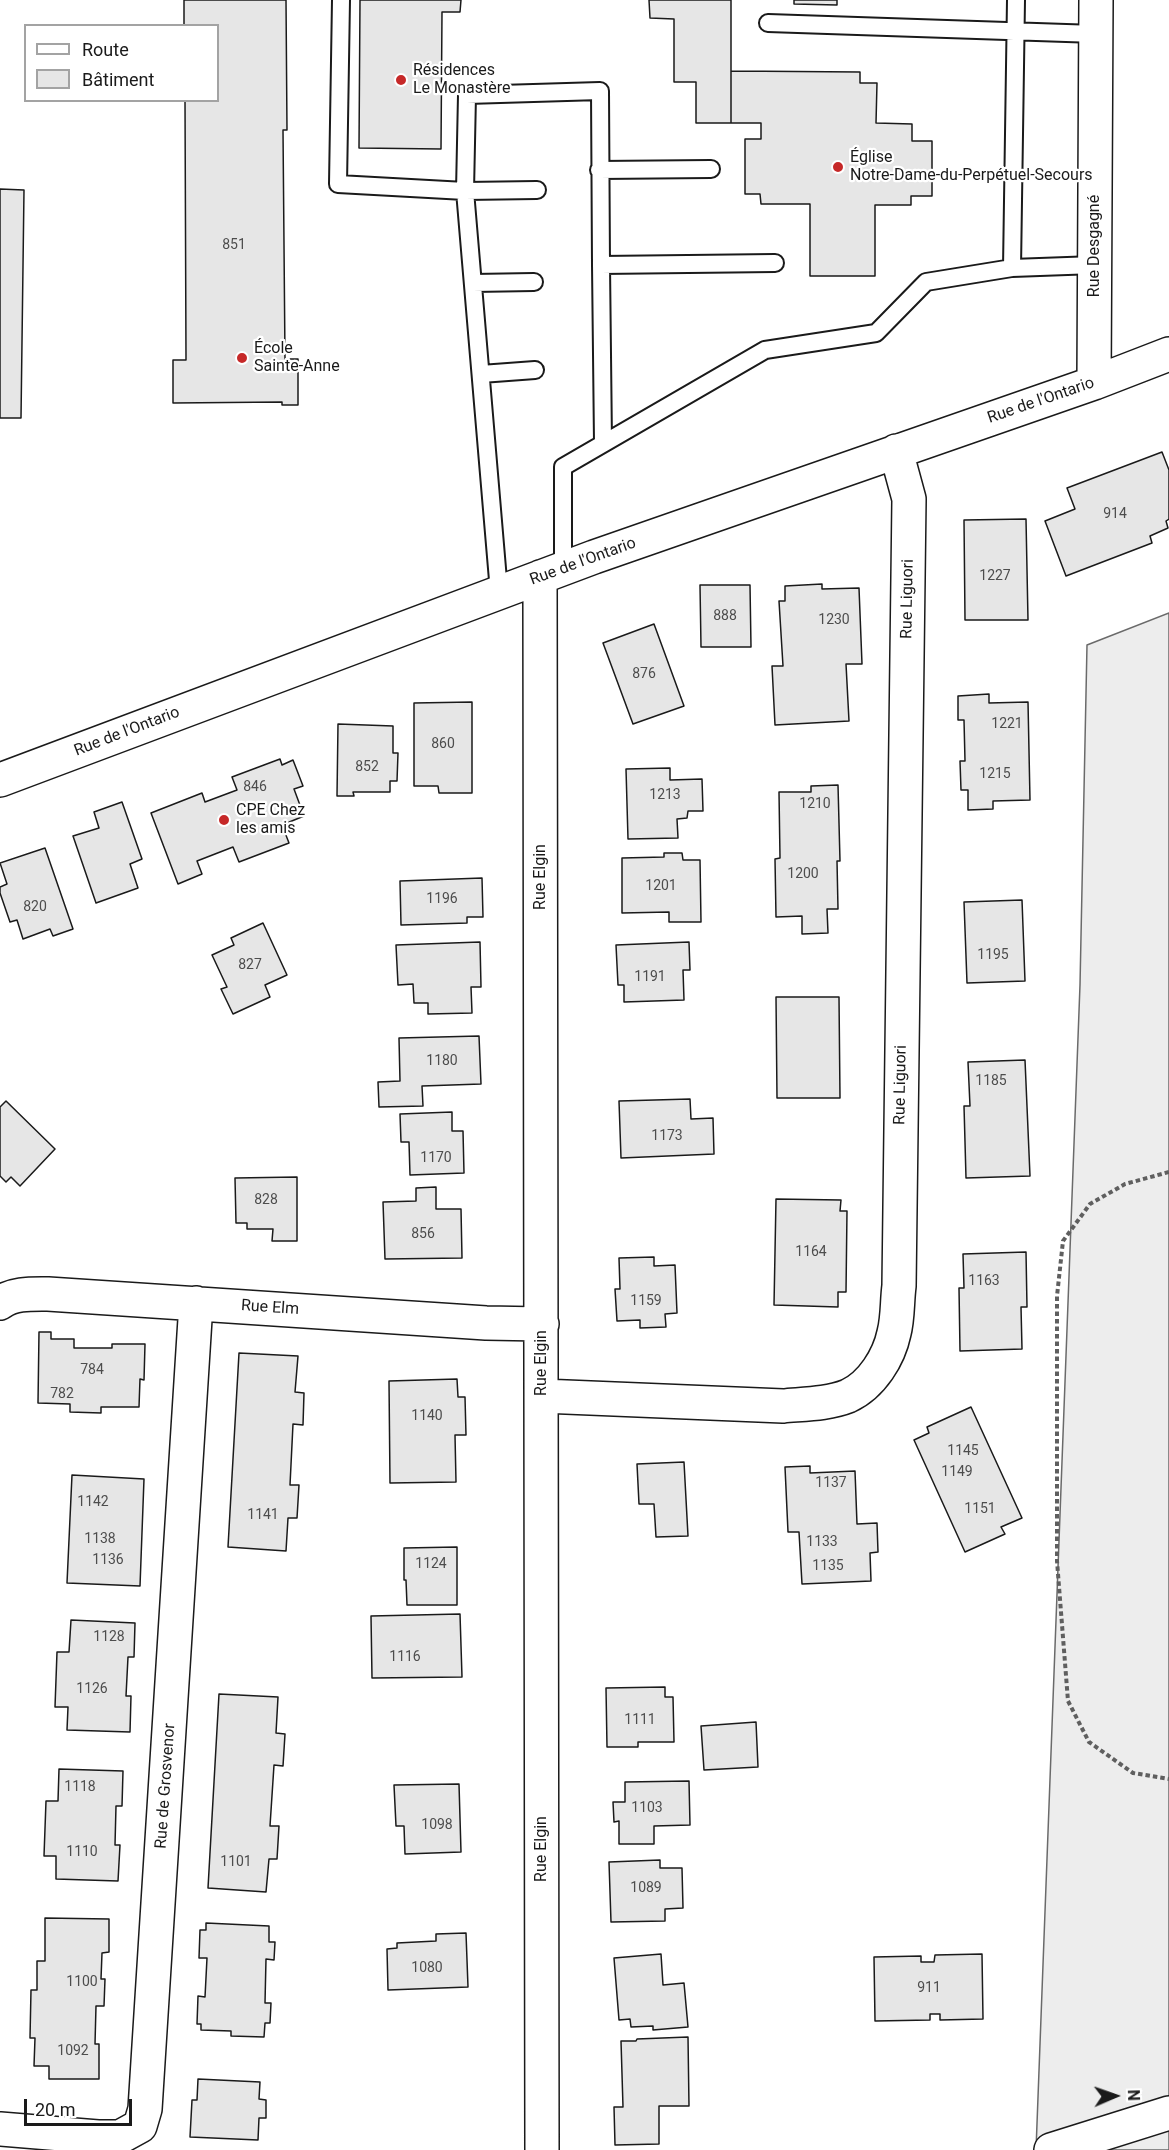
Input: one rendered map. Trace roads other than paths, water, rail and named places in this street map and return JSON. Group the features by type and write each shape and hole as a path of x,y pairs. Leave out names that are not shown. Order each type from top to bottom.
{"street":[{"name":"Rue Desgagné","path":"1094,383 1096,0"},
{"name":"Rue de l'Ontario","path":"0,780 499,592 1094,383 1169,354"},
{"name":"Rue Liguori","path":"542,1396 783,1406 821,1403 849,1395 869,1382 884,1361 894,1334 899,1286 909,499 896,451"},
{"name":"Rue Elgin","path":"543,2150 542,1324 552,573"},
{"name":"Rue Elm","path":"0,1303 24,1294 486,1323 542,1324"},
{"name":"Rue de Grosvenor","path":"0,2129 120,2138 140,2126 145,2109 196,1303"},
{"path":"1051,2150 1169,2114"}],"lane":[{"path":"341,0 338,184 465,191 537,190"},
{"path":"1012,268 1016,0"},
{"path":"768,23 1096,34"},
{"path":"499,592 465,191 467,95 600,91 603,443"},
{"path":"599,170 711,169"},
{"path":"602,265 775,263"},
{"path":"552,573 563,467 765,350 876,333 926,282 1012,268 1095,265"},
{"path":"473,283 534,282"},
{"path":"481,374 535,370"}],"place":[{"name":"Résidences Le Monastère","path":"401,80"},
{"name":"Église Notre-Dame-du-Perpétuel-Secours","path":"838,167"},
{"name":"École Sainte-Anne","path":"242,358"},
{"name":"CPE Chez les amis","path":"224,820"}]}
